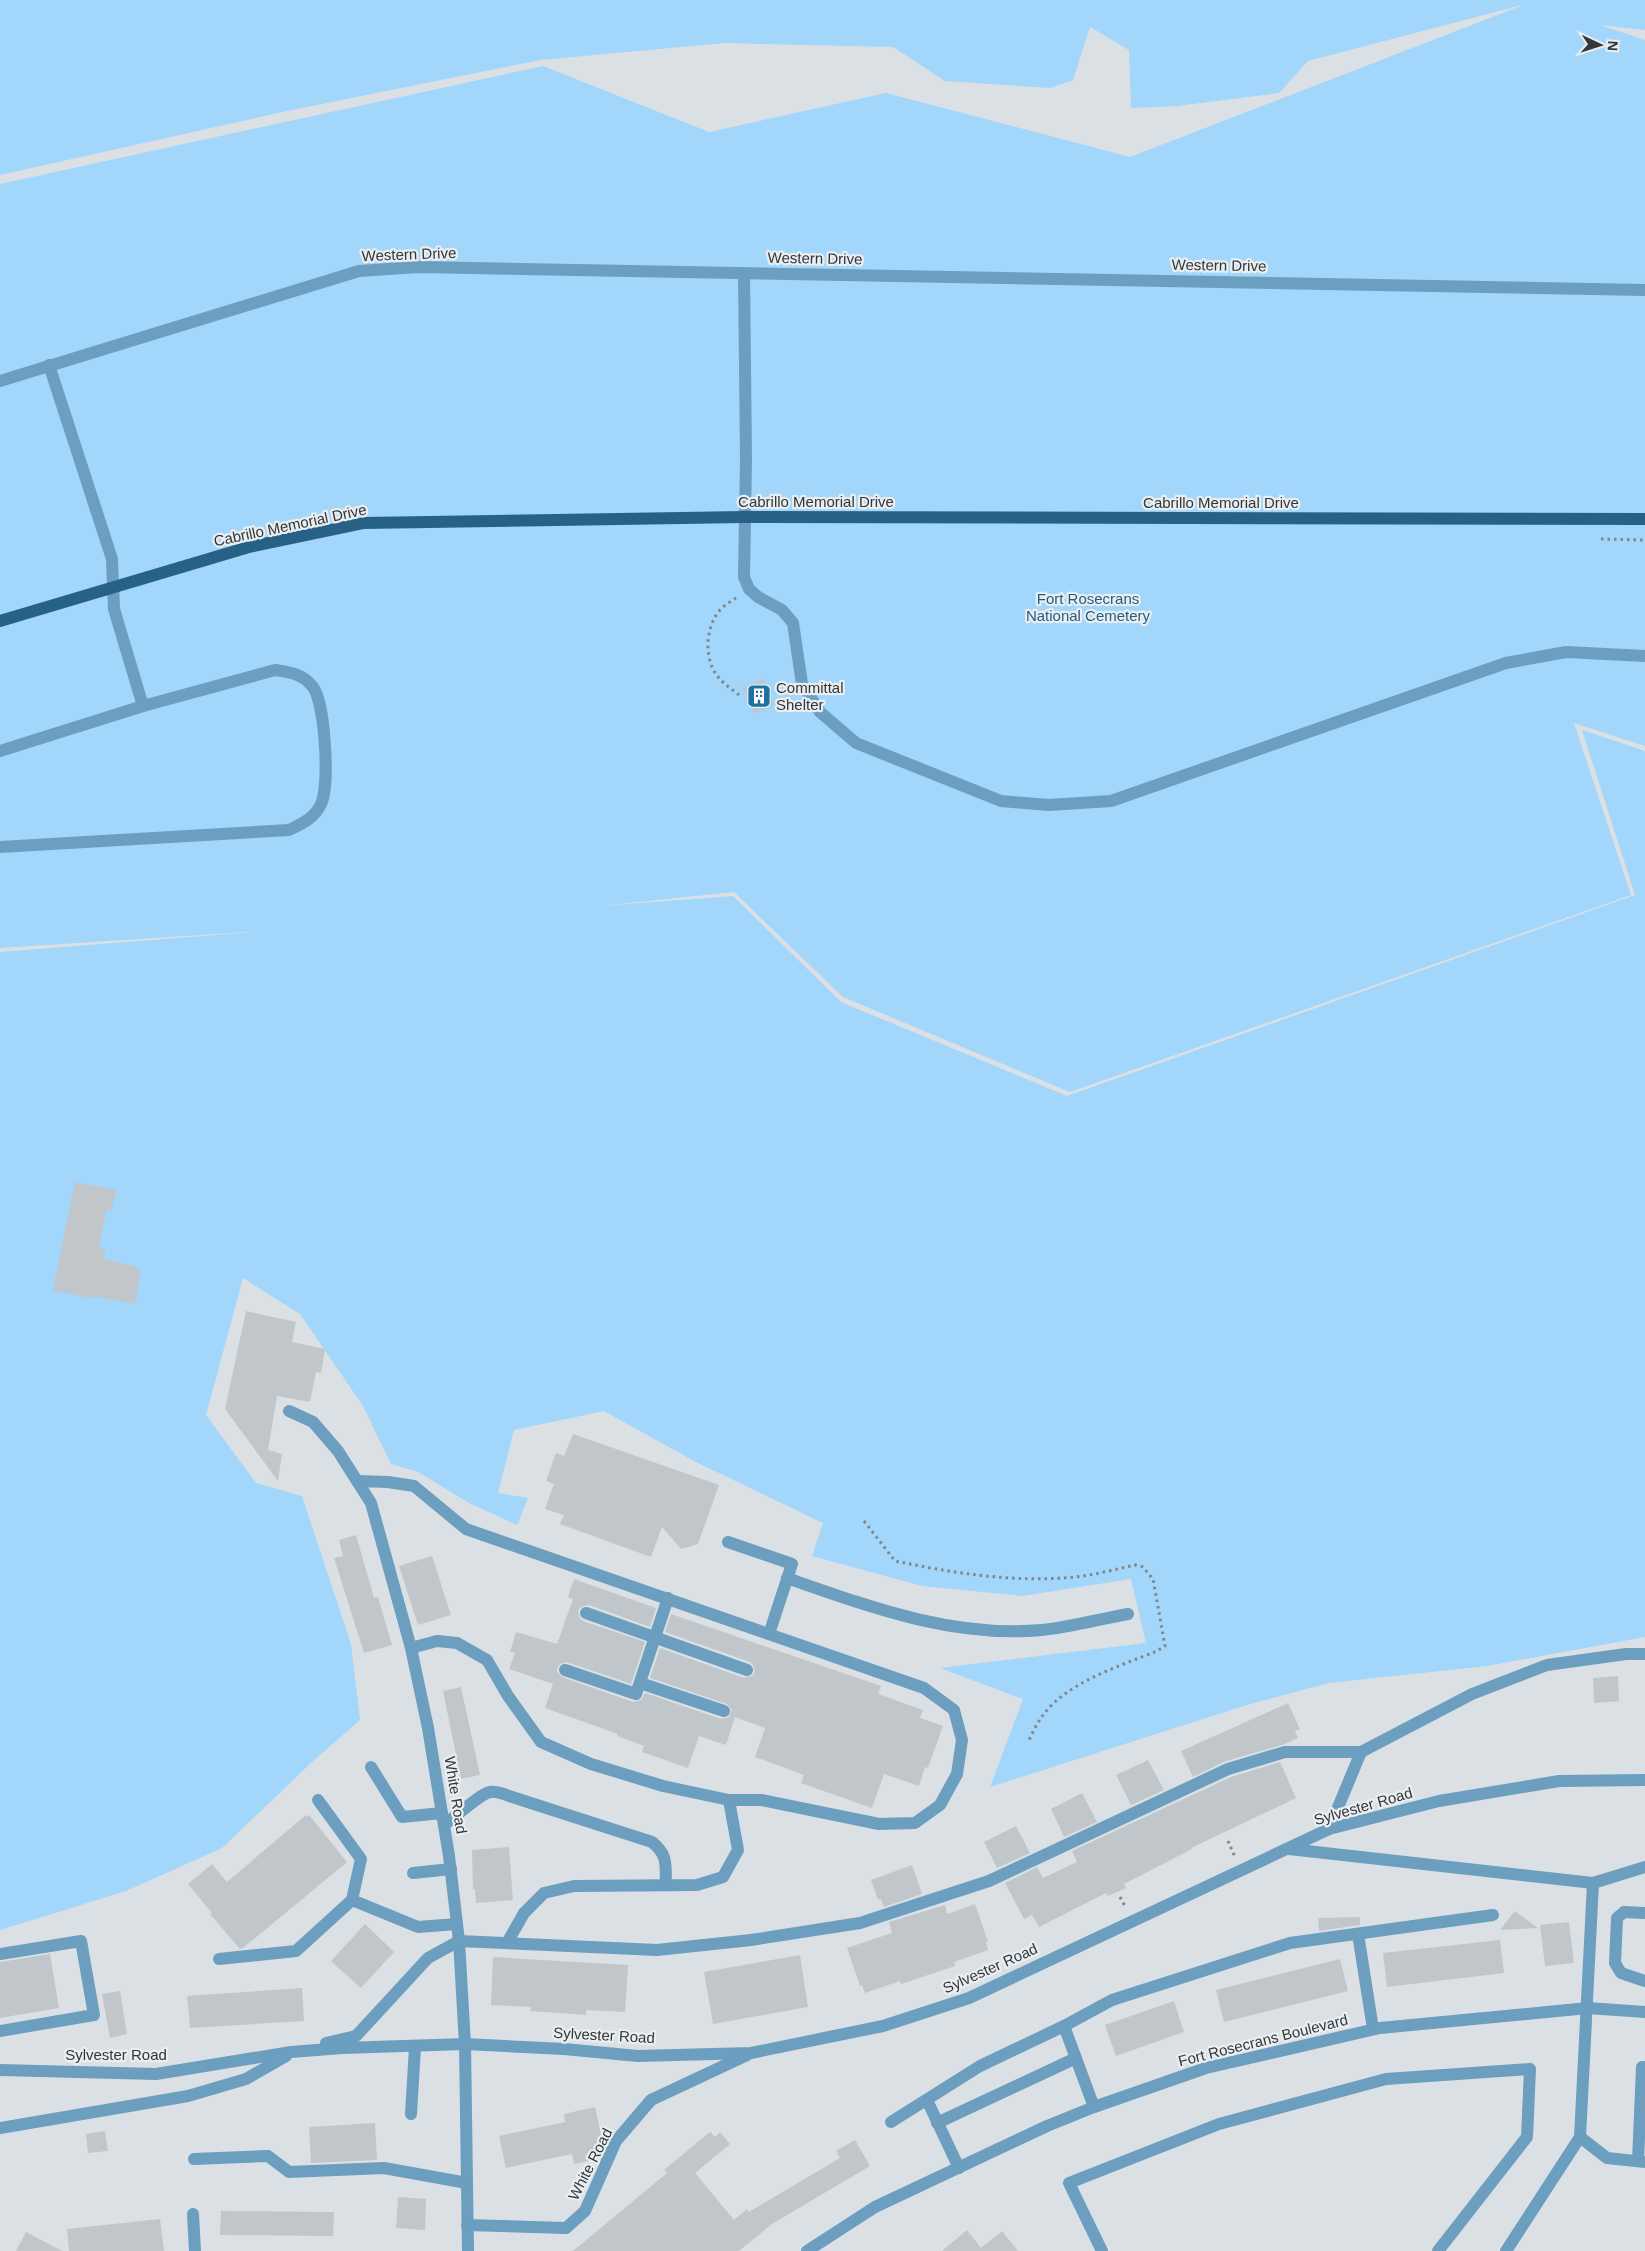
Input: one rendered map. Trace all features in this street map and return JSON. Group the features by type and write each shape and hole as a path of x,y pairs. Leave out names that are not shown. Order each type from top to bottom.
{"main road":[{"name":"Cabrillo Memorial Drive","path":"0,621 249,547 364,523 744,517 1645,519"}],"street":[{"name":"Western Drive","path":"0,381 359,271 418,267 1645,290"},
{"path":"744,273 746,459 744,578 749,589 758,597 782,610 793,624 802,684 820,712 856,743 1001,801 1049,805 1111,800 1506,663 1566,652 1645,656"},
{"path":"49,365 112,559 114,609 143,706"},
{"path":"0,751 143,706 275,670 295,672 313,687 321,710 326,781 321,805 307,821 289,830 0,847"},
{"name":"White Road","path":"289,1411 313,1422 338,1451 371,1503 411,1648 428,1728 451,1869 460,1941 465,2044 468,2251"},
{"path":"357,1481 388,1482 414,1486 466,1529 924,1688 954,1710 962,1740 957,1774 940,1805 914,1823 879,1824 761,1800 729,1800 663,1786 591,1764 541,1742 508,1696 487,1660 456,1643 437,1641 411,1648"},
{"path":"728,1542 792,1564 769,1634"},
{"path":"787,1578 880,1610 933,1623 986,1630 1042,1630 1128,1614"},
{"path":"565,1670 636,1694 668,1598"},
{"path":"586,1613 747,1670"},
{"path":"460,1941 657,1950 751,1940 860,1923 989,1881 1228,1769 1285,1752 1361,1752 1472,1694 1547,1664 1626,1654 1645,1654"},
{"path":"640,1682 724,1711"},
{"path":"1329,1830 1361,1752"},
{"path":"371,1767 402,1817 443,1819 467,1809 480,1796 492,1791 652,1842 661,1850 665,1859 666,1885"},
{"name":"Sylvester Road","path":"291,2052 342,2048 465,2044 564,2049 638,2056 752,2053 883,2026 969,1998 1329,1830 1439,1801 1559,1781 1645,1780"},
{"path":"219,1959 296,1951 352,1900 361,1859 318,1800"},
{"path":"507,1943 524,1913 544,1893 574,1886 696,1885 723,1877 738,1850 729,1800"},
{"path":"1288,1848 1594,1883 1645,1867"},
{"path":"413,1873 451,1869"},
{"path":"1506,2251 1580,2137 1594,1883"},
{"path":"352,1900 418,1927 457,1924"},
{"path":"1645,1913 1624,1912 1617,1918 1615,1963 1622,1973 1645,1981"},
{"path":"891,2122 980,2066 1064,2026 1112,2000 1290,1943 1493,1915"},
{"path":"1358,1934 1373,2029"},
{"path":"0,1954 81,1941 94,2015 0,2031"},
{"name":"Sylvester Road","path":"0,2070 156,2074 291,2052 356,2036 428,1958 460,1941"},
{"name":"Fort Rosecrans Boulevard","path":"807,2251 875,2207 1047,2126 1094,2107 1206,2068 1373,2029 1588,2008 1645,2012"},
{"path":"1064,2026 1094,2107"},
{"path":"411,2114 415,2047"},
{"path":"0,2128 188,2096 246,2079 291,2052"},
{"name":"White Road","path":"468,2225 566,2228 585,2211 616,2141 651,2100 752,2053"},
{"path":"938,2123 1076,2058"},
{"path":"1580,2137 1607,2158 1642,2162 1642,2067 1645,2067"},
{"path":"1102,2251 1069,2183 1219,2124 1386,2079 1530,2069 1527,2137 1438,2251"},
{"path":"927,2100 958,2168"},
{"path":"194,2159 268,2156 289,2172 384,2168 467,2183"},
{"path":"193,2214 195,2251"}],"path":[{"path":"1601,539 1645,540"},
{"path":"739,694 719,678 711,661 708,645 712,622 721,609 749,589"},
{"path":"864,1522 895,1561 954,1573 1029,1578 1076,1577 1136,1565 1144,1567 1153,1579 1165,1646 1099,1675 1061,1696 1041,1717 1028,1742"},
{"path":"1228,1841 1237,1860"}],"green space":[{"name":"Fort Rosecrans National Cemetery","path":"0,0 1645,0 1645,30 1600,25 1645,40 1645,746 1574,723 1631,895 1070,1092 843,997 734,892 600,906 733,896 841,1002 1067,1096 1635,895 1582,730 1645,751 1645,1637 1487,1666 1329,1683 1250,1704 990,1787 1023,1699 940,1668 1146,1643 1131,1579 1022,1596 922,1586 812,1556 823,1523 694,1461 604,1411 514,1430 498,1493 528,1498 517,1525 469,1503 418,1472 391,1464 363,1406 300,1314 243,1278 206,1415 256,1483 302,1496 351,1644 360,1720 313,1761 222,1848 126,1891 0,1930 0,952 265,931 0,948 0,184 543,66 709,132 886,93 1130,157 1526,4 1308,61 1279,93 1177,106 1131,108 1129,50 1090,27 1073,80 1050,88 945,81 893,47 725,43 540,60 287,111 0,175"}],"building":[{"name":"Committal Shelter","path":"763,679 774,704 755,713 743,688"},
{"path":"75,1182 116,1190 111,1211 106,1210 99,1248 105,1249 104,1259 136,1266 136,1269 141,1270 135,1304 94,1296 94,1299 53,1290"},
{"path":"246,1311 296,1322 292,1342 325,1349 321,1373 316,1372 310,1402 277,1396 268,1450 282,1454 278,1481 225,1409"},
{"path":"573,1434 719,1485 698,1544 681,1549 662,1527 651,1557 560,1524 564,1515 545,1509 554,1484 546,1481 556,1453 564,1456"},
{"path":"356,1535 374,1598 378,1597 392,1645 364,1653 334,1558 343,1556 339,1540"},
{"path":"432,1556 451,1615 418,1625 399,1566"},
{"path":"574,1579 656,1608 650,1627 589,1605 581,1607 578,1611 583,1621 645,1642 631,1684 567,1662 560,1664 557,1668 557,1672 562,1677 633,1702 641,1700 645,1693 721,1719 729,1717 732,1710 727,1704 650,1678 660,1648 744,1678 752,1676 755,1672 750,1662 665,1632 671,1614 881,1686 878,1694 923,1710 920,1718 943,1726 928,1768 925,1767 919,1786 884,1774 872,1808 801,1783 804,1775 755,1757 765,1728 735,1717 726,1745 699,1736 688,1768 642,1752 644,1746 617,1736 618,1734 545,1708 553,1684 509,1669 515,1653 510,1652 516,1632 557,1644 573,1599 568,1597"},
{"path":"1618,1676 1619,1701 1594,1703 1593,1678"},
{"path":"461,1687 480,1775 461,1779 443,1691"},
{"path":"1288,1703 1300,1729 1295,1731 1298,1738 1285,1744 1226,1761 1193,1777 1181,1751"},
{"path":"1148,1760 1164,1790 1131,1805 1116,1775"},
{"path":"1280,1762 1296,1798 1191,1848 1124,1884 1126,1888 1108,1896 1106,1893 1039,1927 1032,1915 1024,1919 1005,1883 1037,1867 1043,1878 1077,1862 1072,1851 1231,1777"},
{"path":"1082,1793 1097,1822 1064,1837 1051,1809"},
{"path":"306,1815 307,1817 309,1815 347,1862 240,1949 210,1914 212,1913 188,1884 212,1864 227,1882"},
{"path":"1016,1826 1030,1853 997,1868 984,1842"},
{"path":"509,1847 513,1900 476,1903 475,1889 473,1889 472,1850"},
{"path":"912,1865 922,1894 884,1907 881,1899 878,1900 871,1880"},
{"path":"975,1904 988,1942 986,1943 988,1950 954,1962 955,1966 901,1984 900,1981 865,1993 862,1985 860,1986 847,1948 892,1933 889,1922 945,1905 947,1914"},
{"path":"1515,1911 1538,1928 1500,1930"},
{"path":"1360,1917 1360,1925 1319,1931 1318,1918"},
{"path":"1569,1922 1574,1963 1545,1966 1540,1925"},
{"path":"365,1924 394,1952 361,1988 331,1961"},
{"path":"1500,1940 1504,1973 1387,1987 1383,1953"},
{"path":"50,1954 59,2008 0,2018 0,1962"},
{"path":"800,1955 808,2007 713,2024 704,1972"},
{"path":"493,1957 628,1965 625,2012 586,2010 586,2015 530,2011 531,2007 491,2005"},
{"path":"1340,1959 1348,1991 1224,2022 1216,1990"},
{"path":"302,1988 304,2021 190,2028 187,1996"},
{"path":"120,1991 127,2034 110,2038 102,1994"},
{"path":"1174,2001 1184,2032 1116,2056 1105,2025"},
{"path":"595,2107 604,2149 600,2158 574,2164 572,2154 506,2168 499,2136 565,2122 564,2114"},
{"path":"375,2123 377,2160 311,2163 309,2127"},
{"path":"105,2131 108,2151 88,2153 86,2134"},
{"path":"710,2132 715,2137 720,2132 730,2144 695,2173 734,2220 747,2209 749,2212 840,2158 836,2151 855,2140 870,2166 772,2224 739,2251 573,2251 667,2173 664,2170"},
{"path":"398,2197 426,2199 425,2230 396,2228"},
{"path":"221,2211 334,2212 333,2236 220,2235"},
{"path":"160,2219 164,2251 69,2251 67,2229"},
{"path":"967,2230 981,2248 1002,2231 1018,2251 942,2251"},
{"path":"26,2232 62,2251 16,2251"}],"place":[{"name":"Committal Shelter","path":"759,696"}]}
